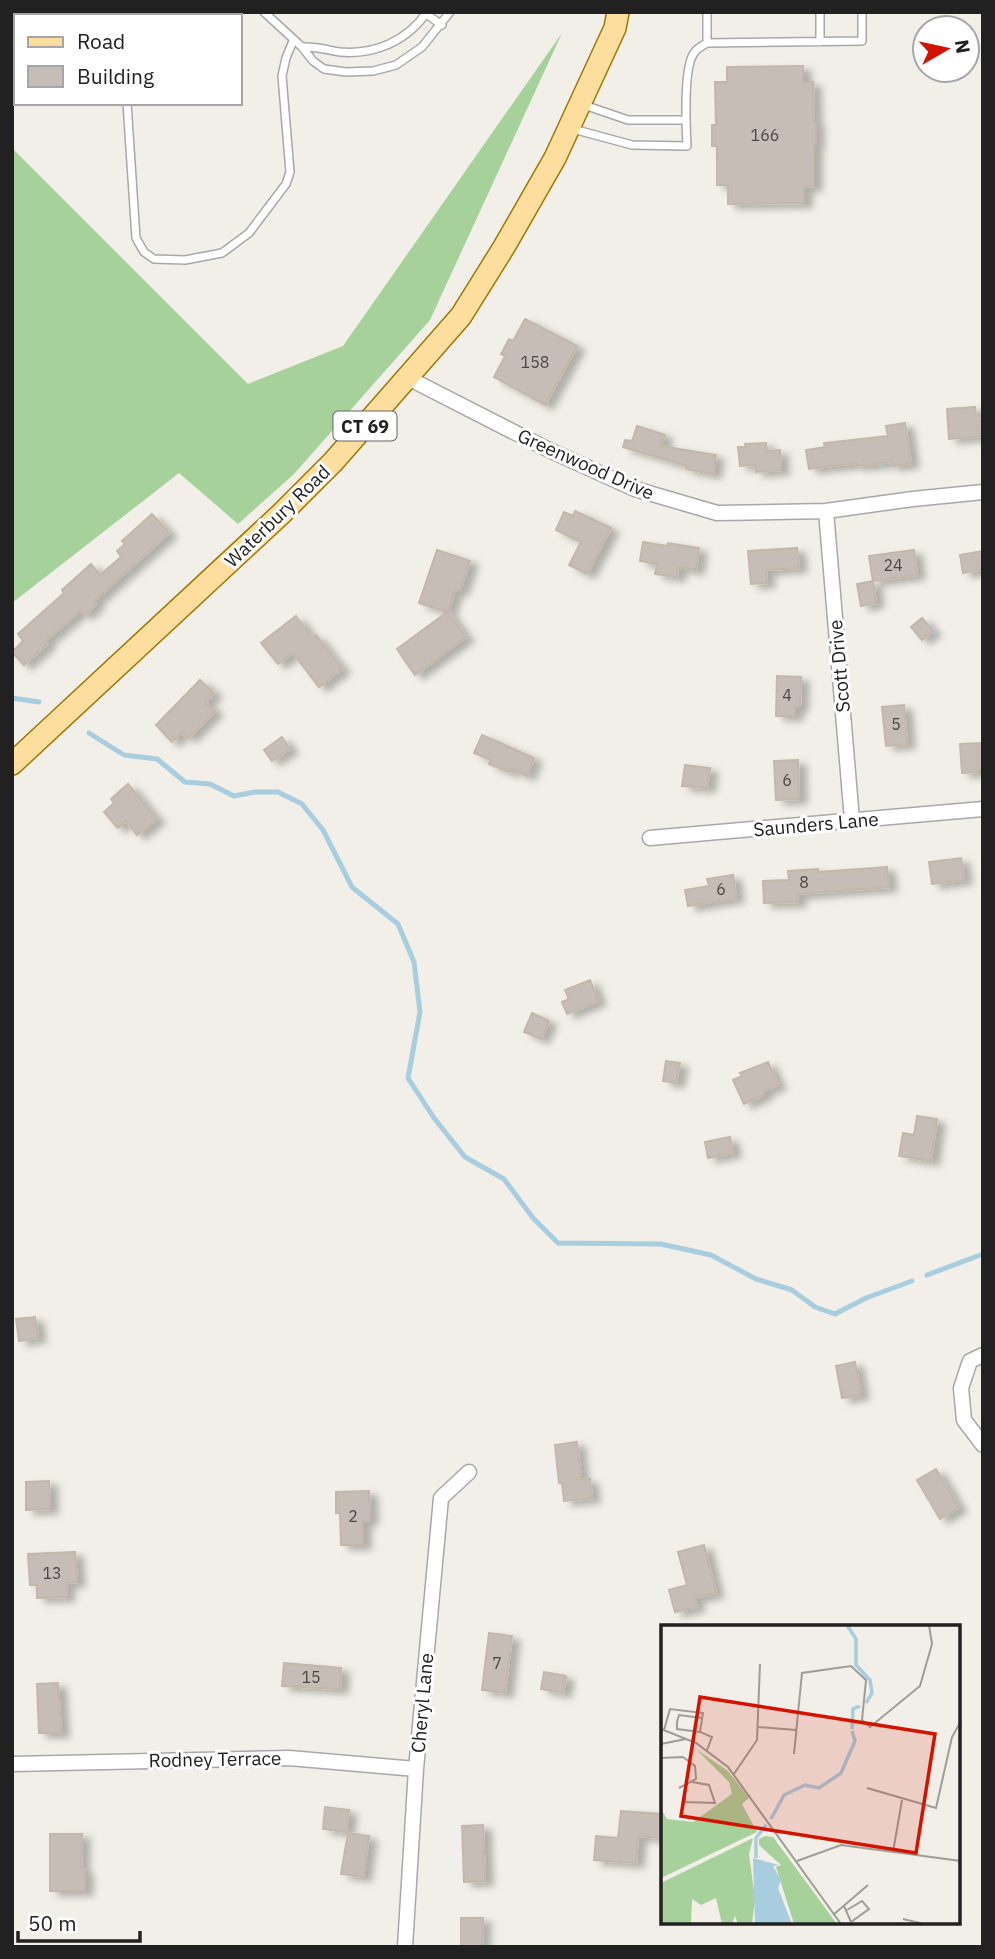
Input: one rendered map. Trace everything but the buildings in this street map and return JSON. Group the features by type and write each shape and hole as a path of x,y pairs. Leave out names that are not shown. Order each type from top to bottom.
{"main road":[{"name":"Waterbury Road","path":"12,764 281,514 333,462 461,316 555,158 614,28 618,12"}],"street":[{"name":"Greenwood Drive","path":"408,378 548,450 635,489 717,513 826,511 983,492"},
{"name":"Scott Drive","path":"826,511 852,820"},
{"name":"Saunders Lane","path":"650,838 983,809"},
{"path":"983,1355 970,1361 961,1388 964,1420 983,1445"},
{"name":"Cheryl Lane","path":"404,1947 416,1769 442,1498 469,1472"},
{"name":"Rodney Terrace","path":"12,1764 289,1758 416,1769"}],"lane":[{"path":"264,12 302,47 313,61 324,69 346,72 373,71 396,65 422,47 450,12"},
{"path":"707,12 707,43"},
{"path":"820,12 820,42"},
{"path":"569,128 632,145 687,146 685,120 689,65 694,52 707,43 862,41 862,12"},
{"path":"302,47 317,46 340,52 377,49 406,35 427,13 442,25"},
{"path":"127,105 136,238 144,252 154,259 185,260 222,253 249,233 286,184 290,172 282,76 293,41"},
{"path":"580,103 628,120 685,120"}],"green space":[{"path":"562,33 430,320 294,474 238,524 179,473 12,603 12,148 248,384 343,346"}],"waterway":[{"path":"12,698 39,702"},
{"path":"89,733 124,755 157,759 185,782 210,784 234,796 278,792 302,804 323,830 352,887 398,924 414,962 420,1012 408,1078 434,1118 465,1157 504,1179 533,1218 558,1243 661,1244 711,1255 756,1279 792,1290 815,1307 835,1314 866,1298 912,1281"},
{"path":"927,1275 983,1254"}]}
